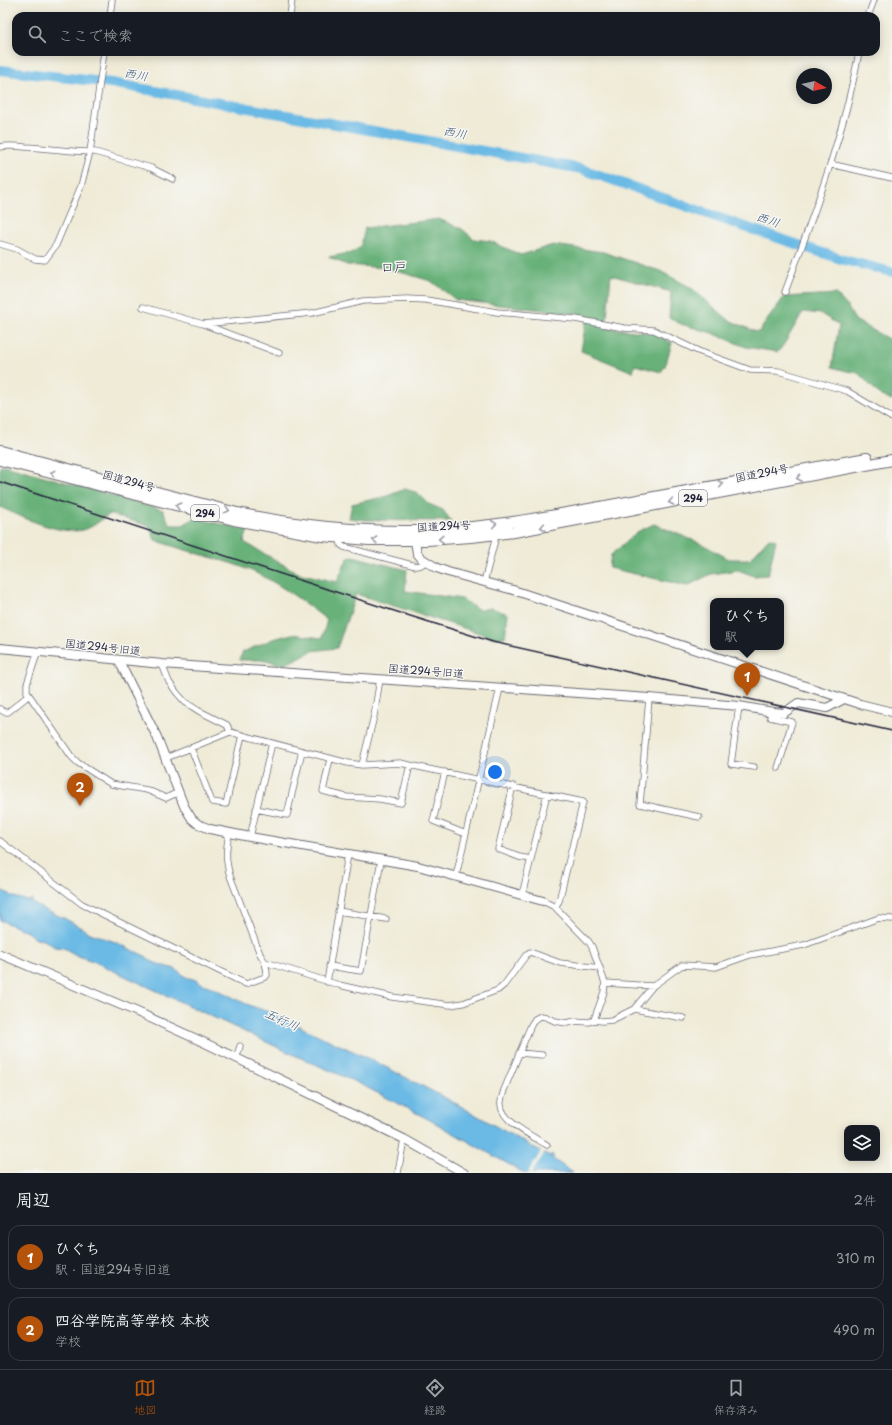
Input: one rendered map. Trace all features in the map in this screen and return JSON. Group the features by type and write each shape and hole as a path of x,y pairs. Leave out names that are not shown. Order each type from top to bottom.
{"highway":[{"name":"国道294号","path":"0,451 260,518 296,524 345,529 464,538 538,528 892,460"},
{"name":"国道294号","path":"0,460 234,520 294,532 340,538 414,535 531,519 892,454"}],"street":[{"path":"110,12 112,0"},
{"path":"290,12 292,0"},
{"path":"870,12 874,0"},
{"path":"0,244 17,249 35,259 45,260 56,245 81,186 90,152 103,56"},
{"path":"785,292 830,164 852,86 858,56"},
{"path":"0,148 12,146 40,147 86,153 95,152 151,168 173,179"},
{"path":"830,164 892,178"},
{"path":"203,324 312,313 363,301 407,299 426,300 497,312 575,319 624,328 654,330 698,351 750,370 778,371 847,391 892,418"},
{"path":"143,307 203,324 279,353"},
{"path":"484,582 495,540 494,534"},
{"path":"414,535 417,553 426,561 448,572 484,582 844,699 892,712"},
{"path":"340,538 341,545 344,547 416,566 421,565 426,561"},
{"name":"国道294号旧道","path":"0,648 119,661 649,698 739,706 784,713 798,703 827,708 844,699"},
{"path":"38,651 27,684 26,689 28,696 44,716 71,756 78,763 111,784 147,790 166,798 179,792"},
{"path":"119,661 166,758 184,806 192,819 205,827 229,833 418,866 543,901 555,907 589,942 605,983 604,992 594,1020"},
{"path":"162,664 169,682 185,702 227,725 230,732"},
{"path":"362,765 374,716 380,679"},
{"path":"456,876 500,688"},
{"path":"0,709 4,712 8,712 28,696"},
{"path":"649,698 640,804 699,817"},
{"path":"739,706 731,764 754,767"},
{"path":"784,720 786,711"},
{"path":"770,717 792,722 778,768"},
{"path":"166,758 230,732 362,765 400,763 583,802 559,901 555,907"},
{"path":"191,748 212,802 226,804 242,735"},
{"path":"250,837 272,742"},
{"path":"256,809 287,814 302,751"},
{"path":"330,758 324,791 346,797 380,799 401,803 410,765"},
{"path":"444,772 433,821 466,834"},
{"path":"513,786 498,849 519,857 531,859"},
{"path":"522,895 547,794"},
{"path":"0,841 82,904 246,984 267,975 265,962 260,954 228,869 226,854 229,833"},
{"path":"327,982 348,854"},
{"path":"329,966 361,971 380,860"},
{"path":"338,911 386,919"},
{"path":"547,1145 515,1125 507,1118 501,1106 504,1090 531,1025 535,1019 540,1016 567,1023 575,1021 589,1022 594,1020 602,1022 612,1020 634,1009 653,986 682,965 716,967 750,955 804,945 879,918 892,919"},
{"path":"265,962 327,982 392,997 450,1005 463,1003 498,990 504,985 530,952 560,963 600,968"},
{"path":"0,954 142,1014 203,1042 404,1139 464,1173"},
{"path":"605,983 653,986"},
{"path":"634,1009 683,1018"},
{"path":"236,1059 240,1046"},
{"path":"520,1053 542,1055"},
{"path":"398,1173 404,1139"}],"green space":[{"path":"439,219 462,229 474,239 490,241 521,255 553,245 603,252 660,271 690,287 729,320 756,332 760,332 784,297 836,294 847,306 855,320 892,341 892,400 881,396 858,373 832,367 839,325 821,314 803,312 778,352 746,347 712,333 681,324 669,318 671,292 611,275 606,328 653,333 672,343 665,366 661,372 635,365 633,372 581,351 587,315 456,300 431,281 386,268 347,265 329,257 354,252 361,245 365,228"},
{"path":"5,465 163,510 170,525 183,525 194,518 248,530 244,542 298,573 337,582 347,559 352,556 407,570 405,591 462,599 479,610 491,608 508,614 505,637 495,638 356,594 337,648 312,651 284,665 266,660 239,660 243,652 273,639 292,634 322,638 327,620 287,590 254,572 231,563 155,540 149,526 110,514 86,529 73,531 63,530 52,528 19,516 0,507 0,466"},
{"path":"405,489 418,493 429,504 443,510 451,521 367,520 349,518 352,504 387,496"},
{"path":"654,524 702,544 729,559 750,559 769,538 776,540 768,575 754,576 738,570 711,574 687,586 609,568 611,555 637,532"}],"water":[{"name":"五行川","path":"0,890 10,894 11,896 28,901 32,898 32,903 64,918 90,933 115,942 147,957 154,963 177,970 185,977 194,979 245,1003 264,1010 372,1060 455,1103 550,1157 552,1154 553,1159 573,1173 524,1173 432,1121 358,1083 292,1054 95,962 76,955 64,948 55,947 44,940 36,939 27,932 0,920"}],"pier":[{"path":"542,1150 545,1152 532,1173 528,1173"}],"waterway":[{"name":"西川","path":"0,70 111,83 582,169 739,225 844,260 892,272"}],"railway":[{"path":"0,482 493,642 892,731"}],"place":[{"name":"ひぐち","path":"747,696"},
{"name":"四谷学院高等学校 本校","path":"80,806"}],"district":[{"name":"口戸","path":"394,267"}]}
